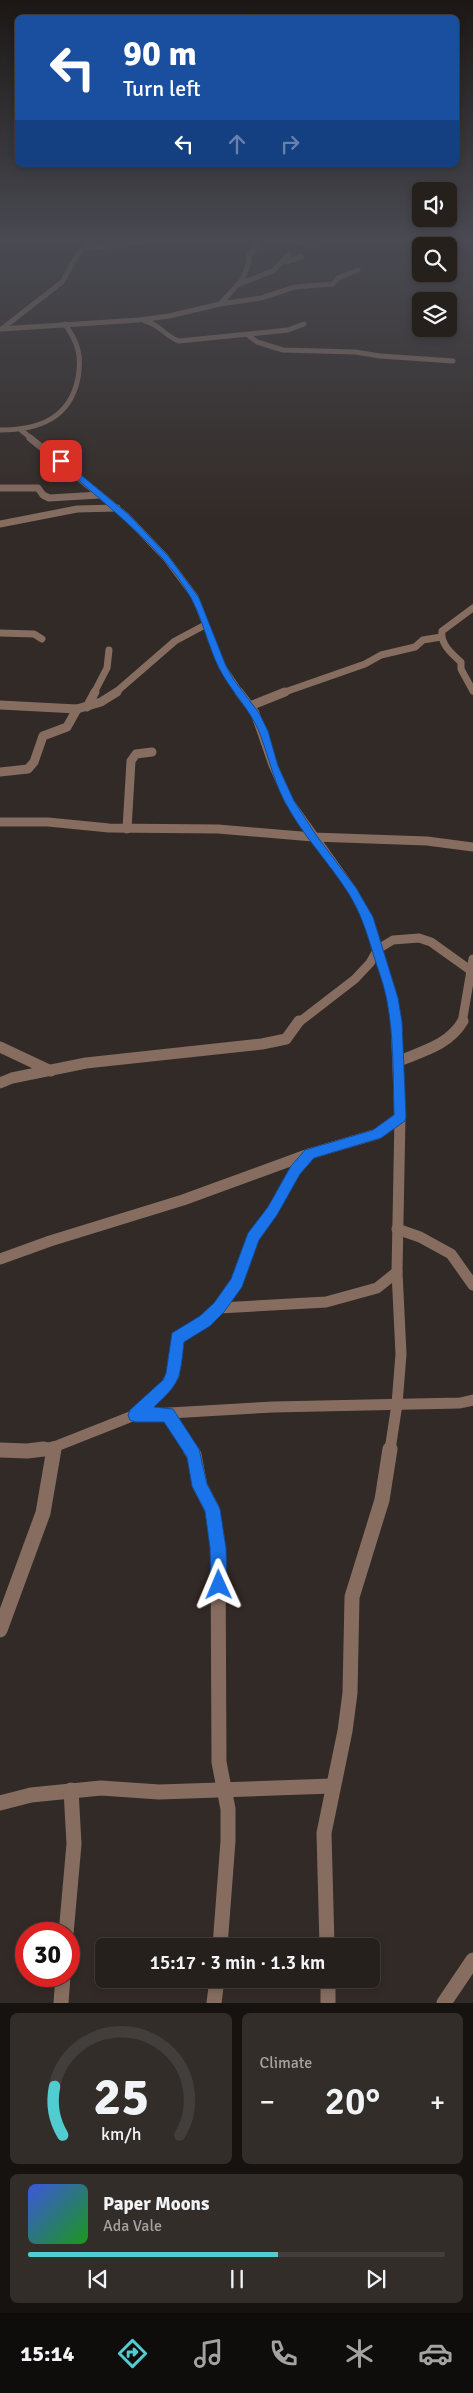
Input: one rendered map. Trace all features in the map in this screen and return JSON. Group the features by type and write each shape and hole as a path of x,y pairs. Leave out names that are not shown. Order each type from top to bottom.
{"street":[{"path":"0,422 0,429 21,430 51,419 70,401 78,378 79,356 76,339 73,335"},
{"path":"170,335 177,341 233,335"},
{"path":"250,335 258,342 283,350 355,352 380,356 452,361"},
{"path":"21,430 117,508 180,576 195,598 230,680 250,706 263,731 273,766 289,801 313,838 353,891 368,917 393,998 399,1061 400,1117 397,1272 401,1354 397,1404 382,1500 352,1597 350,1694 345,1731 332,1786 324,1833 327,1938"},
{"path":"0,488 38,488 42,495 48,498 100,495"},
{"path":"0,524 77,509 117,508"},
{"path":"473,608 442,631 441,637 450,654 461,662 461,669 473,691"},
{"path":"0,705 77,709 87,707 110,697 169,645 205,625"},
{"path":"0,633 34,634 42,639"},
{"path":"250,706 315,680 369,662 381,655 406,650 415,647 423,640 441,637"},
{"path":"87,707 107,668 109,650"},
{"path":"0,772 23,773 30,769 43,736 67,727 77,709"},
{"path":"127,828 131,761 136,754 152,752"},
{"path":"0,822 48,822 127,828 218,829 313,838 427,841 473,847"},
{"path":"0,1083 12,1078 86,1063 262,1044 286,1039 301,1019 355,979 370,963 378,949 394,940 419,938 431,942 454,956 471,971"},
{"path":"399,1061 455,1036 462,1026 466,1013 473,959"},
{"path":"0,1047 51,1070"},
{"path":"0,1259 50,1241 183,1200 309,1154 377,1134 400,1117"},
{"path":"0,1450 27,1451 54,1447 135,1415 159,1395 174,1375 177,1338 196,1328 219,1308 237,1282 253,1237 272,1211 295,1170 309,1154"},
{"path":"397,1229 420,1237 451,1254 473,1285"},
{"path":"219,1308 326,1302 377,1288 397,1272"},
{"path":"135,1415 168,1415 273,1407 460,1402 473,1400"},
{"path":"168,1415 194,1454 200,1486 212,1509 218,1548 219,1762 228,1809 228,1841 221,1938"},
{"path":"0,1630 43,1513 54,1447"},
{"path":"0,1803 31,1795 101,1788 159,1792 332,1786"},
{"path":"67,1922 74,1838 74,1812 71,1790"},
{"path":"444,2003 473,1960"},
{"path":"61,2003 62,1987"},
{"path":"214,2003 216,1988"},
{"path":"328,1988 328,2003"}],"route":[{"path":"61,461 87,486 126,516 166,558 195,598 202,611 205,625 216,647 222,666 255,713 263,731 273,766 289,801 313,838 353,891 368,917 393,998 399,1061 400,1117 377,1134 309,1154 295,1170 284,1193 253,1237 237,1282 219,1308 196,1328 177,1338 175,1342 174,1375 159,1395 135,1415 168,1415 194,1454 203,1496 212,1509 218,1548 219,1585"}]}
